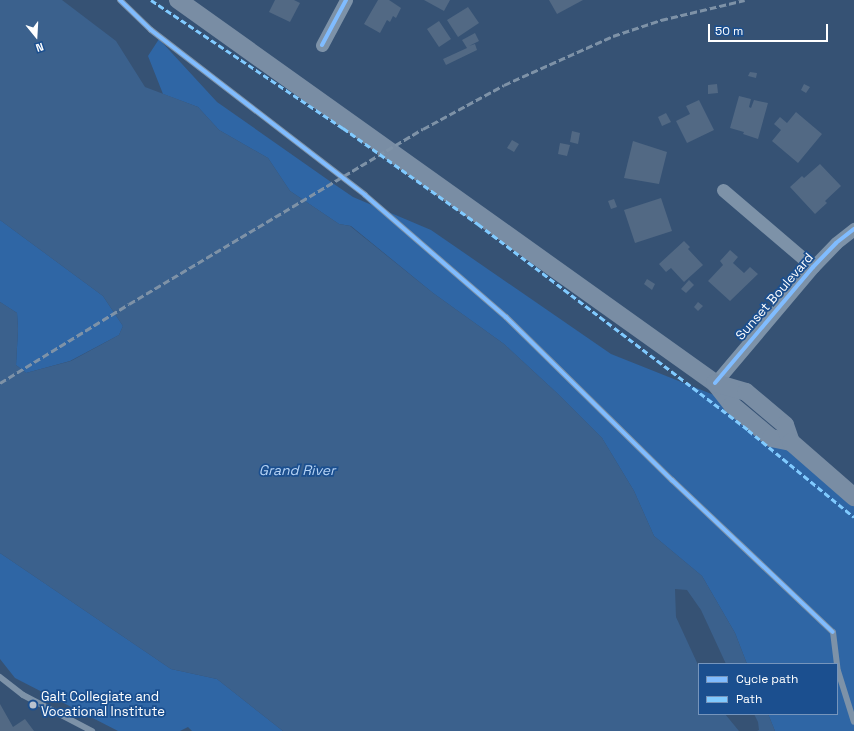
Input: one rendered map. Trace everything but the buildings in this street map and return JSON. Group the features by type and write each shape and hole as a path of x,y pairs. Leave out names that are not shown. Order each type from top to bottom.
{"main road":[{"path":"178,0 715,383 746,392 785,425 791,442 854,497"}],"street":[{"path":"322,45 346,0"},
{"path":"723,190 814,267"},
{"name":"Sunset Boulevard","path":"715,383 814,267 836,243 854,229"}],"lane":[{"path":"120,0 151,30 365,195 506,317 672,480 833,632 837,663"},
{"path":"838,671 854,722"},
{"path":"0,677 23,695 92,731"}],"shaded area":[{"path":"159,39 217,102 353,197 431,230 611,354 719,397 854,504 854,731 775,731 768,715 838,715 838,663 747,663 735,633 702,576 654,536 634,491 602,438 558,394 504,344 433,293 351,226 339,224 290,191 268,158 219,130 198,107 163,94 148,56"},
{"path":"0,220 103,296 123,326 119,335 70,361 26,373 16,365 18,329 17,313 0,302"},
{"path":"0,553 171,669 217,679 283,731 192,731 188,727 180,731 118,731 15,678 0,659"}],"water":[{"name":"Grand River","path":"0,0 62,0 116,41 145,87 198,107 219,130 268,158 290,191 339,224 350,226 433,293 504,344 558,394 602,438 634,491 654,536 702,576 735,633 747,663 726,663 701,610 687,590 675,589 676,617 698,665 698,715 726,715 739,731 283,731 217,679 171,669 0,553 0,302 17,313 18,329 16,365 26,373 71,361 119,335 123,326 103,296 0,220"},
{"path":"754,715 768,715 775,731 757,731 759,730 758,722"}],"railway":[{"path":"0,383 129,304 423,129 504,85 613,36 661,20 745,0"}],"marked path":[{"path":"151,0 343,128 478,224 748,430 854,517"}],"cycle path":[{"path":"120,0 151,30 365,195 506,317 672,480 833,632"},
{"path":"322,45 346,0"},
{"path":"715,383 813,267 836,243 854,229"}],"place":[{"name":"Galt Collegiate and Vocational Institute","path":"33,705"}]}
